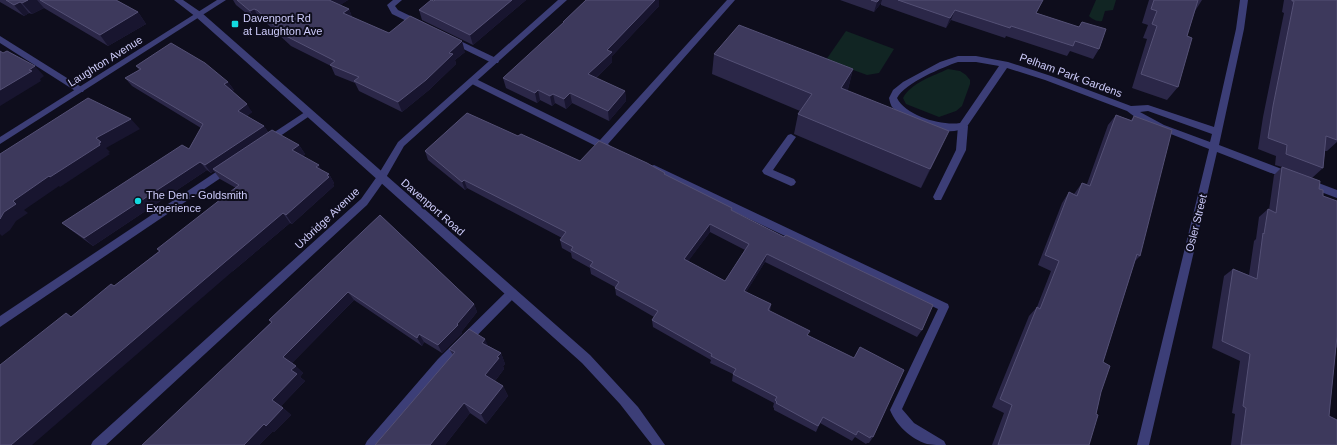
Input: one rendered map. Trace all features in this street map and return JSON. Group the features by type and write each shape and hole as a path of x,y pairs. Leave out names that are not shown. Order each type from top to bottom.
{"street":[{"name":"Davenport Road","path":"178,0 199,15 586,359 613,386 637,414 659,445"},
{"name":"Laughton Avenue","path":"0,140 222,0"},
{"path":"398,0 391,5 394,12 428,28"},
{"name":"Uxbridge Avenue","path":"97,445 364,202 381,178 401,144 474,81 563,0"},
{"path":"601,145 731,0"},
{"name":"Osler Street","path":"1142,445 1214,147 1240,29 1244,0"},
{"path":"442,35 495,61"},
{"path":"0,39 80,90"},
{"name":"Pelham Park Gardens","path":"1005,64 963,126 949,128 942,127 910,116 897,107 894,98 896,92 906,84 950,62 976,59 1005,64 1048,78 1130,109 1151,122 1337,194"},
{"path":"474,81 615,151"},
{"name":"Pelham Park Gardens","path":"1130,109 1148,108 1217,132"},
{"path":"256,149 308,113"},
{"path":"938,197 961,150 963,126"},
{"path":"791,137 767,171 791,182"},
{"path":"0,322 237,162"},
{"path":"644,165 944,307 896,410 901,420 912,429 940,445"},
{"path":"371,445 442,363 512,293"}],"green space":[{"path":"1096,0 1116,0 1113,10 1105,11 1102,21 1095,20 1089,16"},
{"path":"846,31 894,49 879,73 867,75 826,60"},
{"path":"948,69 960,71 970,80 962,106 956,111 939,117 906,104 903,98 911,88 923,80"}],"building":[{"path":"6,0 28,0 14,5"},
{"path":"40,0 116,0 138,12 100,35"},
{"path":"237,0 329,0 349,9 343,13 389,33 410,16 462,41 449,53 453,54 426,80 398,102 354,81 359,77 330,65 335,61 286,36 257,10 254,9 250,11"},
{"path":"431,0 512,0 470,35 419,10"},
{"path":"586,0 655,0 607,50 612,52 588,74 625,91 608,111 570,93 564,99 553,94 550,96 538,90 535,93 503,78 564,22"},
{"path":"898,0 1043,0 1036,13 1079,27 1082,22 1106,29 1099,49 1075,41 1073,46 955,10 950,18"},
{"path":"1154,0 1198,0 1187,36 1192,38 1178,87 1141,74 1157,26 1152,24 1157,11 1151,9"},
{"path":"1292,0 1337,0 1337,140 1326,136 1323,168 1286,154 1287,145 1268,138 1294,1"},
{"path":"739,25 853,69 841,88 949,131 930,169 798,114 812,94 714,54"},
{"path":"171,43 205,63 228,82 224,84 247,104 238,111 264,126 205,165 200,162 84,238 62,223 182,145 189,149 203,124 125,78 141,69 136,66"},
{"path":"0,51 3,53 7,51 35,66 29,70 32,71 0,90"},
{"path":"88,98 131,119 96,138 101,142 99,143 100,145 50,177 49,176 13,201 16,204 4,212 0,219 0,154"},
{"path":"467,113 518,136 521,134 580,161 599,141 647,163 665,173 664,174 732,208 731,210 784,237 786,235 933,305 922,330 767,254 744,291 771,304 768,310 810,331 807,335 854,358 860,347 904,370 873,437 871,436 870,438 858,431 856,435 823,417 818,426 776,403 777,402 775,400 777,397 733,374 736,369 711,356 712,354 652,320 658,311 615,288 619,282 590,266 593,262 571,250 573,247 560,240 566,232 464,180 462,182 425,151","holes":["710,224 749,244 725,281 684,259"]},
{"path":"1116,115 1132,121 1134,116 1172,130 1140,256 1137,254 1103,362 1110,366 1101,392 1096,414 1098,415 1089,445 998,445 1012,405 1000,399 1037,307 1040,309 1059,261 1045,255 1069,192 1077,196 1082,183 1090,186"},
{"path":"272,130 299,145 292,150 319,165 316,167 329,174 327,175 329,177 286,215 283,213 11,445 0,445 0,365 66,313 71,317 111,284 114,286 160,251 157,249 239,185 213,169"},
{"path":"1282,167 1320,181 1319,189 1323,190 1323,196 1337,201 1337,336 1329,416 1337,420 1337,445 1241,445 1246,408 1243,406 1250,354 1222,341 1233,269 1257,279 1263,233 1264,234 1268,209 1276,213"},
{"path":"380,215 474,304 457,324 458,325 438,345 419,334 417,338 348,292 283,357 296,366 291,370 297,374 272,400 283,408 266,426 264,424 244,445 142,445 272,322 269,320"},
{"path":"469,329 485,339 482,343 501,353 497,357 499,358 485,375 503,386 481,414 464,403 430,445 375,445 455,352 449,349"}],"place":[{"name":"Davenport Rd at Laughton Ave","path":"235,24"},
{"name":"The Den - Goldsmith Experience","path":"138,201"}]}
